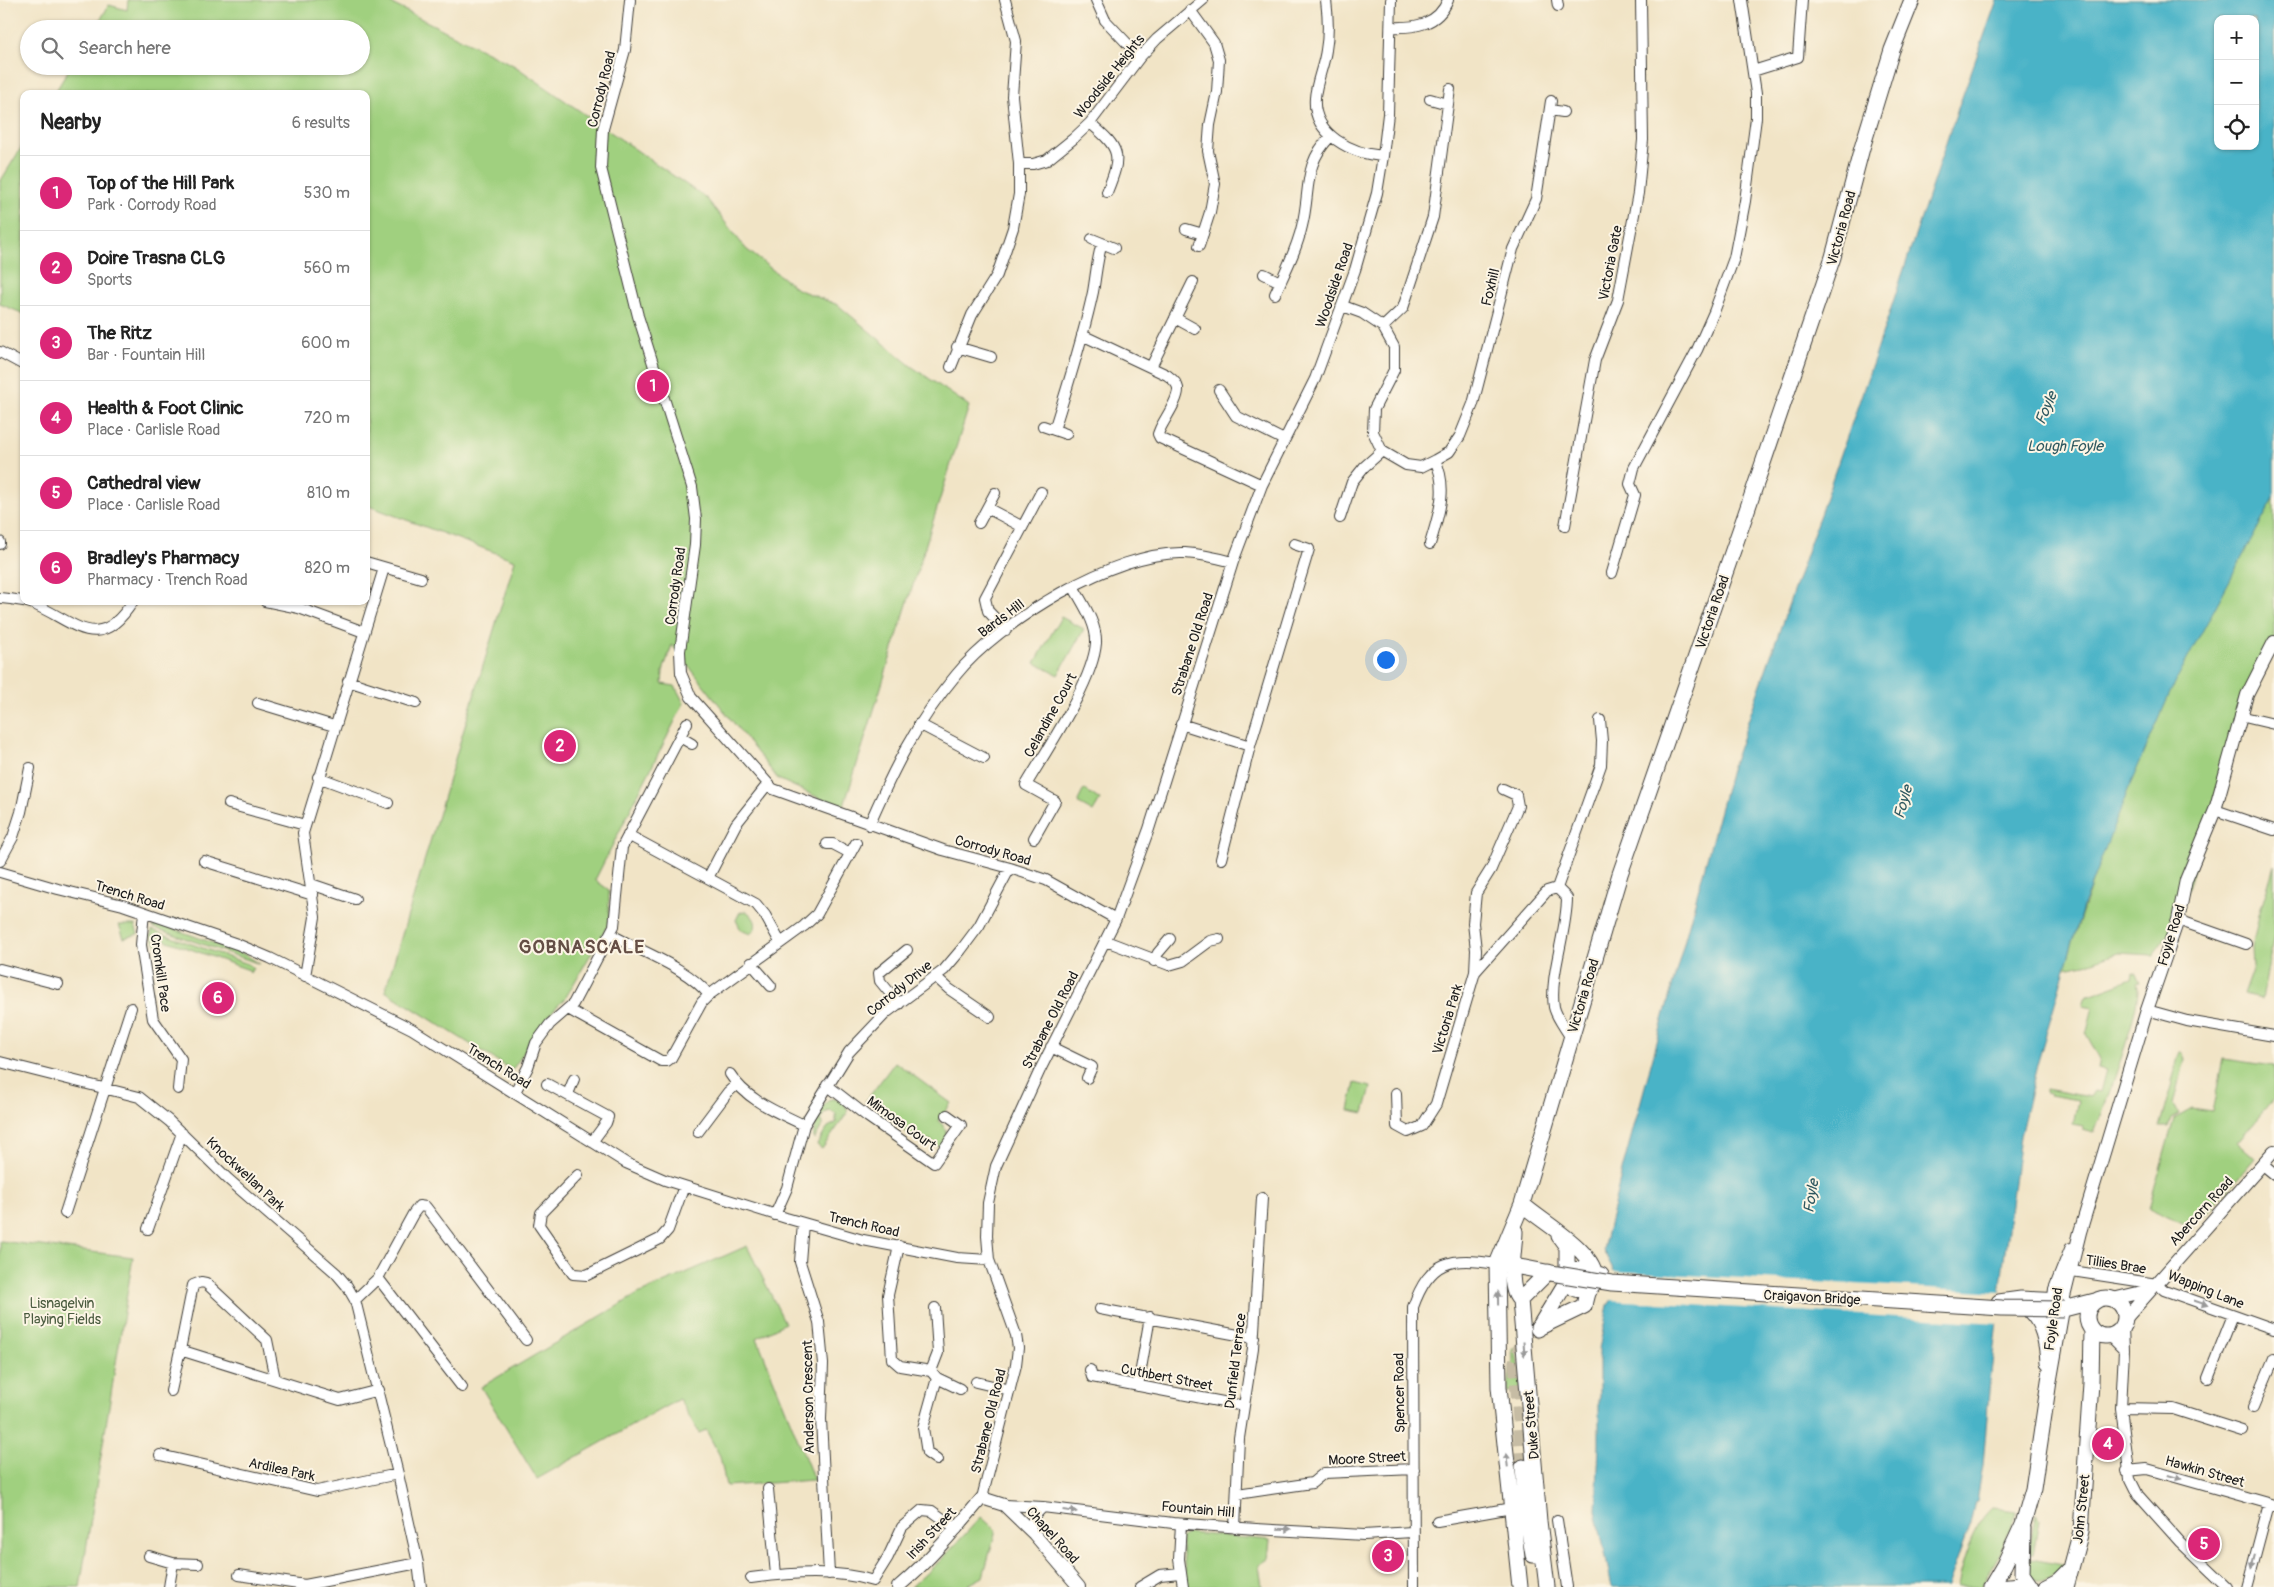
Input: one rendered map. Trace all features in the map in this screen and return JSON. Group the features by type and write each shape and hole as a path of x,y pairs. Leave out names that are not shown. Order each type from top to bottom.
{"highway":[{"name":"Victoria Road","path":"1505,1264 1514,1224 1522,1204 1620,874 1834,257 1862,148 1889,58 1912,0"},
{"path":"1522,1204 1586,1254 1594,1272"},
{"path":"1556,1230 1567,1247 1567,1278 1563,1290 1536,1331 1584,1306 1588,1291"},
{"name":"Craigavon Bridge","path":"1505,1264 1622,1284 2002,1308 2059,1305 2096,1300"},
{"name":"Duke Street","path":"1505,1264 1515,1292 1520,1300 1545,1587"},
{"name":"Duke Street","path":"1505,1264 1499,1387 1521,1587"},
{"path":"1573,1271 1594,1272 1614,1280 1588,1291 1575,1289 1567,1278 1573,1271"},
{"path":"1520,1300 1549,1272"},
{"path":"2059,1305 2096,1333 2109,1336 2118,1332 2124,1322 2123,1307 2113,1299 2101,1298 2096,1300 2088,1310 2090,1327"},
{"path":"2033,1305 2047,1348"},
{"name":"Craigavon Bridge","path":"2033,1305 2059,1305"},
{"name":"Foyle Road","path":"1991,1587 2004,1565 2023,1524 2034,1489 2059,1305"},
{"name":"John Street","path":"2066,1587 2081,1530 2092,1361 2090,1327"},
{"name":"John Street","path":"2092,1361 2109,1336"},
{"name":"Foyle Road","path":"2047,1348 2049,1381"},
{"name":"Duke Street","path":"1523,1467 1527,1518 1534,1559 1545,1587"},
{"name":"Duke Street","path":"1521,1587 1527,1518"},
{"name":"Foyle Road","path":"2023,1524 2022,1574 2031,1587"},
{"path":"2046,1587 2058,1581 2072,1567"},
{"path":"2000,1587 2019,1585 2031,1587"}],"main road":[{"name":"Foyle Road","path":"2059,1305 2072,1271 2080,1232 2146,1010 2178,920 2186,880 2215,810 2247,696 2274,642"},
{"name":"Abercorn Road","path":"2124,1322 2274,1151"},
{"name":"Foyle Road","path":"2047,1348 2059,1305 2068,1256 2080,1232"},
{"path":"2113,1299 2153,1287"},
{"path":"2033,1305 2059,1305"},
{"name":"Fountain Hill","path":"982,1498 1004,1505"},
{"name":"Irish Street","path":"898,1587 917,1571 957,1529 982,1498"},
{"name":"Chapel Road","path":"1004,1505 1029,1528 1079,1587"}],"street":[{"name":"Corrody Road","path":"630,0 625,50 603,129 601,168 638,316 692,487 696,519 695,545 680,651 681,674 691,697 767,785 773,789 943,850 1046,880 1116,920"},
{"path":"951,367 957,347 972,315 997,275 1014,228 1019,194 1019,164 1012,96 1016,41 1004,0"},
{"path":"1096,0 1106,20 1140,57"},
{"name":"Woodside Heights","path":"1019,164 1033,164 1047,160 1090,123 1140,57 1203,0"},
{"path":"1326,0 1326,49 1315,98 1315,109 1322,126 1341,144 1358,151 1383,156"},
{"name":"Woodside Road","path":"1233,562 1262,485 1315,379 1343,306 1367,231 1383,156 1388,114 1391,0"},
{"path":"1391,27 1422,25 1437,18 1448,0"},
{"name":"Victoria Gate","path":"1565,526 1595,360 1618,300 1638,193 1643,140 1642,0"},
{"path":"1612,573 1635,495 1630,484 1634,468 1701,342 1734,258 1745,201 1756,118 1753,71 1742,0"},
{"path":"1753,71 1798,57 1802,0"},
{"path":"1190,10 1214,43 1219,60 1217,92 1210,125 1208,151 1215,184 1210,212 1199,246"},
{"path":"1383,327 1403,308 1433,217 1450,89"},
{"path":"1430,99 1448,104"},
{"name":"Foxhill","path":"1382,451 1406,465 1421,466 1449,452 1460,436 1473,404 1513,249 1536,199 1550,105 1563,112"},
{"path":"1090,123 1108,138 1116,154 1117,168 1112,190"},
{"path":"1275,294 1302,228 1310,168 1331,136"},
{"path":"1186,229 1203,234"},
{"path":"1054,430 1082,335 1097,241 1114,248"},
{"path":"1264,274 1280,282"},
{"path":"1151,366 1193,282"},
{"path":"1340,518 1352,482 1364,467 1382,451 1373,432 1374,409 1394,370 1394,346 1383,327 1362,313 1343,306"},
{"path":"1175,318 1195,329"},
{"path":"1082,335 1151,366 1175,382 1178,388 1158,434 1160,438 1262,485"},
{"path":"957,347 990,358"},
{"path":"0,352 20,363"},
{"path":"1219,390 1236,416 1284,440"},
{"path":"1043,426 1066,434"},
{"path":"1430,544 1441,504 1443,483 1435,460"},
{"path":"1006,630 988,611 985,598 1021,526 1041,492"},
{"path":"979,523 995,493"},
{"path":"987,508 1021,526"},
{"path":"1221,859 1250,746 1309,549 1294,544"},
{"name":"Bards Hill","path":"869,824 900,756 919,724 956,674 1006,630 1073,586 1108,570 1144,558 1184,553 1233,562"},
{"name":"Strabane Old Road","path":"982,1498 1016,1365 1018,1348 1012,1324 989,1260 987,1236 988,1203 996,1166 1051,1047 1116,920 1149,829 1233,562"},
{"path":"370,563 421,578"},
{"path":"305,976 316,917 303,833 318,777 384,568"},
{"name":"Celandine Court","path":"1034,838 1055,800 1026,785 1082,688 1093,660 1096,642 1093,626 1073,586"},
{"path":"0,598 20,601"},
{"path":"34,605 72,626 100,631 112,626 124,616 131,605"},
{"path":"284,605 299,608 364,632"},
{"path":"348,681 416,703"},
{"path":"258,703 334,726"},
{"path":"2240,716 2274,724"},
{"path":"1571,1038 1554,1008 1555,982 1567,916 1567,898 1557,888 1601,764 1602,741 1600,720"},
{"path":"515,1092 542,1033 573,1004 610,934 616,917 618,868 622,847 687,723"},
{"path":"919,724 984,758"},
{"path":"1181,724 1250,746"},
{"path":"680,737 692,744"},
{"path":"0,861 15,829 30,768"},
{"path":"318,777 388,803"},
{"path":"708,878 736,824 767,785"},
{"path":"1475,972 1476,950 1473,923 1476,893 1491,868 1518,806 1516,795 1504,789"},
{"path":"229,804 305,825"},
{"path":"2215,810 2274,830"},
{"path":"628,835 756,904 765,915 780,942"},
{"path":"568,1009 661,1061 667,1061 671,1058 702,1002 709,994 817,914 856,843"},
{"path":"827,844 833,844 850,853"},
{"path":"204,861 313,895"},
{"name":"Corrody Drive","path":"775,1215 786,1188 804,1125 827,1085 863,1036 899,1004 936,976 961,950 979,926 1010,868"},
{"name":"Trench Road","path":"0,872 144,912 237,944 412,1030 515,1092 626,1163 684,1186 863,1240 957,1258 989,1260"},
{"path":"311,884 355,899"},
{"name":"Victoria Park","path":"1396,1093 1397,1126 1408,1132 1422,1126 1436,1104 1475,972 1547,891 1557,888"},
{"name":"Cromkill Pace","path":"144,912 141,945 153,1019 181,1059 178,1089"},
{"path":"2178,920 2246,944"},
{"path":"610,934 685,974 701,984 709,994"},
{"path":"1154,961 1170,939"},
{"path":"1106,941 1154,961 1169,965 1183,961 1210,941 1219,939"},
{"path":"899,1004 880,981 880,973 907,950"},
{"path":"751,963 772,986"},
{"path":"0,969 58,984"},
{"path":"936,976 990,1017"},
{"path":"65,1213 131,1008"},
{"path":"2146,1010 2187,1021 2274,1036"},
{"path":"1051,1047 1092,1067 1087,1078"},
{"name":"Knockwellan Park","path":"0,1062 52,1077 139,1097 182,1133 228,1179 336,1273 347,1286 355,1300 379,1390 418,1563 421,1587"},
{"path":"730,1074 736,1085 755,1100 804,1125"},
{"path":"568,1094 574,1079"},
{"path":"547,1084 608,1117 606,1123 592,1142"},
{"path":"698,1132 728,1092 736,1085"},
{"name":"Mimosa Court","path":"827,1085 868,1117 934,1163 961,1125 947,1115"},
{"path":"148,1229 182,1133"},
{"path":"2262,1165 2274,1174"},
{"path":"578,1175 541,1213 539,1225 573,1274 580,1276 587,1275 660,1238 668,1230 684,1186"},
{"name":"Dunfield Terrace","path":"1235,1528 1239,1438 1254,1338 1262,1198"},
{"path":"355,1300 378,1278 419,1206 426,1207 526,1340"},
{"name":"Anderson Crescent","path":"803,1223 800,1262 819,1322 823,1364 821,1428 829,1574"},
{"path":"899,1246 888,1295 892,1359 900,1366 934,1374 960,1389"},
{"name":"Spencer Road","path":"1414,1587 1412,1532 1414,1469 1413,1307 1419,1290 1427,1276 1442,1265 1460,1261 1505,1264"},
{"name":"Tiliies Brae","path":"2072,1271 2153,1287"},
{"path":"378,1278 462,1387"},
{"path":"171,1391 194,1285 201,1282 206,1283 267,1340 276,1379"},
{"name":"Wapping Lane","path":"2153,1287 2274,1329"},
{"path":"935,1308 938,1353 923,1428 927,1453 937,1460"},
{"path":"1100,1309 1254,1338"},
{"path":"2208,1378 2233,1315"},
{"path":"1138,1386 1150,1317"},
{"path":"2124,1322 2121,1408 2127,1471 2138,1495 2180,1542 2227,1587"},
{"path":"2109,1336 2124,1350"},
{"path":"180,1350 340,1400 379,1390"},
{"path":"2253,1408 2274,1358"},
{"name":"Cuthbert Street","path":"1090,1370 1092,1377 1244,1406"},
{"path":"976,1382 1010,1390"},
{"path":"2121,1408 2173,1409 2242,1431"},
{"name":"Ardilea Park","path":"160,1455 317,1491 398,1474"},
{"name":"Moore Street","path":"1237,1494 1312,1483 1324,1473 1414,1469"},
{"name":"Hawkin Street","path":"2127,1471 2147,1469 2271,1504"},
{"path":"768,1489 776,1575"},
{"path":"2247,1587 2271,1504"},
{"name":"Fountain Hill","path":"1004,1505 1042,1507 1181,1524 1235,1528 1364,1535 1412,1532"},
{"path":"1029,1528 1042,1507"},
{"path":"1437,1521 1512,1508"},
{"path":"751,1578 776,1575 851,1574 873,1581 888,1557 902,1527 922,1510 932,1511 957,1529"},
{"path":"1557,1520 1567,1587"},
{"path":"1181,1524 1179,1535 1180,1573 1183,1587"},
{"path":"149,1556 173,1563 198,1564"},
{"path":"170,1587 173,1563"},
{"path":"239,1575 305,1585 418,1563"},
{"path":"1140,1587 1160,1575 1180,1573"}],"green space":[{"path":"128,0 384,0 515,66 707,199 746,249 797,289 838,305 911,366 969,406 843,809 778,779 672,645 663,671 662,684 675,686 684,703 595,880 609,890 609,923 566,997 551,1013 512,1070 385,991 515,560 370,506 370,90 56,90 66,75 370,75 370,20 100,20 109,5 127,10"},
{"path":"20,150 20,312 0,304 0,182"},
{"path":"2274,498 2274,642 2247,695 2178,920 2153,955 2118,953 2090,963 2065,968 2113,824 2157,719 2197,638"},
{"path":"1061,617 1084,629 1058,675 1035,663"},
{"path":"1084,789 1100,800 1093,812 1079,804 1078,801"},
{"path":"2274,866 2274,935 2262,999 2243,995 2253,967 2252,948 2259,915"},
{"path":"746,911 752,916 756,925 750,934 741,930 736,920 740,912"},
{"path":"158,923 246,955 260,964 152,927"},
{"path":"119,925 135,925 138,934 124,938"},
{"path":"152,930 248,964 253,968 250,973 249,970 162,939 159,949 151,936"},
{"path":"2133,972 2136,973 2140,982 2137,983 2138,993 2135,1010 2122,1056 2094,1133 2083,1130 2083,1126 2073,1124 2078,1100 2049,1095 2050,1093 2046,1092 2046,1089 2090,1097 2094,1091 2100,1092 2106,1070 2098,1068 2100,1059 2086,1034 2093,1007 2083,1005 2086,996 2132,979"},
{"path":"2180,1051 2185,1059 2174,1105 2179,1114 2171,1119 2168,1127 2160,1127 2173,1083 2171,1082"},
{"path":"2223,1059 2274,1066 2274,1099 2237,1142 2255,1158 2206,1215 2201,1215 2194,1222 2193,1229 2149,1208 2174,1119 2192,1109 2212,1112"},
{"path":"895,1062 951,1103 938,1121 945,1127 947,1133 940,1147 929,1139 924,1145 865,1102"},
{"path":"1355,1083 1371,1087 1364,1113 1349,1110"},
{"path":"830,1099 837,1099 842,1102 848,1112 822,1149 817,1145 828,1127 836,1123 836,1114 830,1111 824,1113 821,1119 823,1124 814,1140 814,1129 820,1112"},
{"name":"Lisnagelvin Playing Fields","path":"0,1241 133,1257 80,1587 0,1587"},
{"path":"747,1246 785,1323 757,1338 814,1480 726,1486 720,1456 706,1430 699,1433 679,1399 537,1479 481,1387 638,1294"},
{"path":"1512,1348 1516,1348 1521,1390 1507,1392 1513,1361"},
{"path":"1993,1508 2016,1511 2002,1552 1981,1587 1957,1587 1974,1534 1986,1515"},
{"path":"2036,1513 2039,1520 2033,1554 2028,1554"},
{"path":"981,1517 996,1530 983,1577 968,1585 969,1587 911,1587 941,1560"},
{"path":"1188,1533 1270,1540 1268,1559 1259,1565 1262,1587 1187,1587 1181,1538"},
{"path":"2031,1559 2063,1565 2057,1574 2044,1581 2035,1579 2030,1575 2027,1562"}],"water":[{"name":"Lough Foyle","path":"1997,0 2274,0 2274,498 2174,684 2130,785 2084,903 2037,1065 2020,1136 1989,1391 1983,1465 1977,1501 1975,1501 1970,1524 1947,1587 1612,1587 1596,1511 1599,1445 1599,1349 1608,1305 1613,1298 1614,1271 1603,1250 1623,1167 1731,770 1873,362 1952,125"}],"pier":[{"path":"1611,1271 2003,1292 1999,1323 1609,1300 1611,1298"}],"tunnel":[{"path":"1523,1467 1516,1362 1521,1347 1533,1333"}],"place":[{"name":"Top of the Hill Park","path":"653,386"},
{"name":"Doire Trasna CLG","path":"560,746"},
{"name":"Bradley's Pharmacy","path":"218,998"},
{"name":"Health & Foot Clinic","path":"2108,1444"},
{"name":"Cathedral view","path":"2204,1544"},
{"name":"The Ritz","path":"1388,1556"}],"district":[{"name":"GOBNASCALE","path":"582,946"}],"water label":[{"name":"Foyle","path":"2046,408"},
{"name":"Foyle","path":"1903,802"},
{"name":"Foyle","path":"1811,1196"}]}
